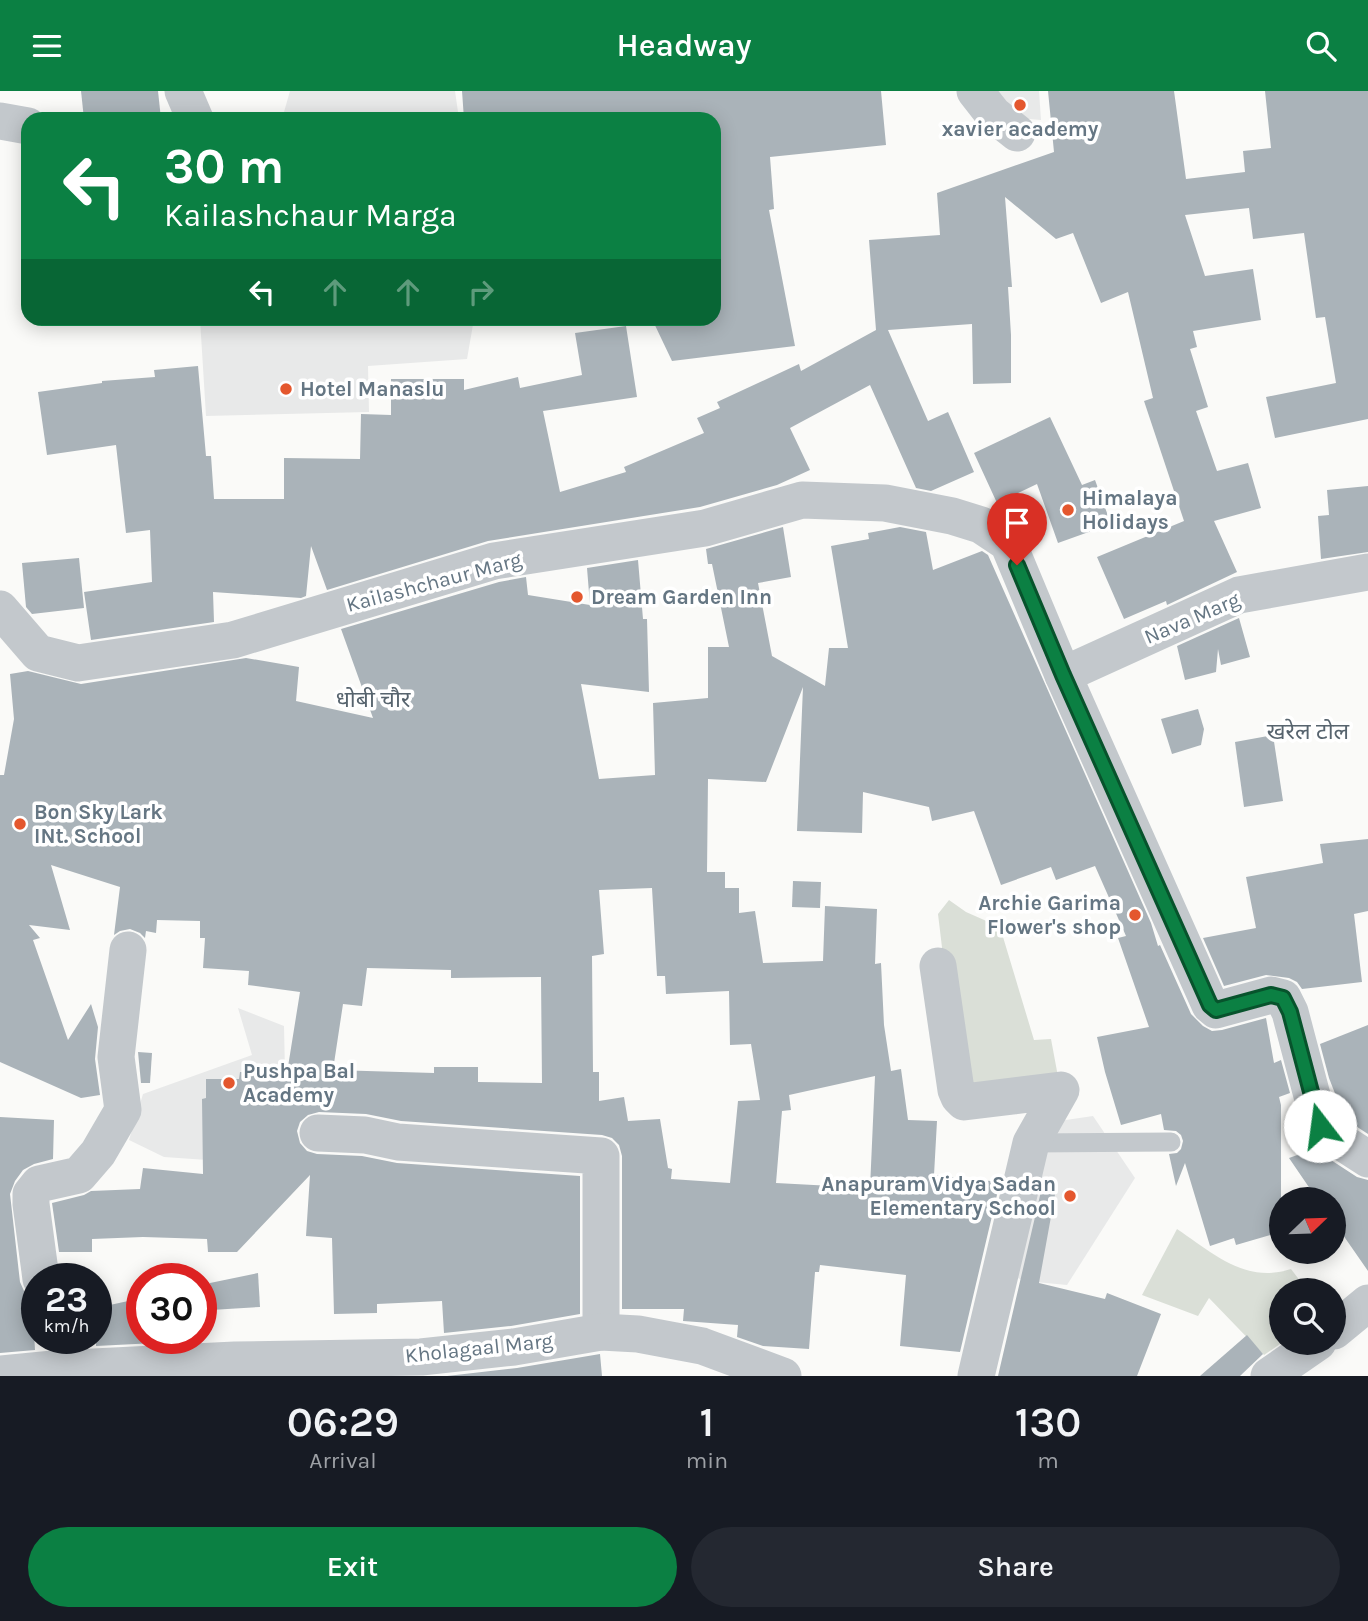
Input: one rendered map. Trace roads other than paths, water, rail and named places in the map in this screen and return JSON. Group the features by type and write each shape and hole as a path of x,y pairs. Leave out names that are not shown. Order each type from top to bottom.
{"street":[{"path":"183,91 192,112"},
{"path":"975,91 993,114 1017,132"},
{"path":"0,121 21,124"},
{"name":"Kailashchaur Marg","path":"0,609 38,653 78,663 233,640 494,561 705,528 802,500 885,503 952,516 981,525 1008,543 1063,675"},
{"name":"Nava Marg","path":"1063,675 1239,595 1368,572"},
{"path":"1063,675 1212,1009 1271,995 1283,998 1290,1012 1320,1126 1368,1159"},
{"path":"39,1263 32,1194 39,1184 79,1175 99,1153 122,1110 116,1057 128,950"},
{"path":"937,966 959,1097 964,1102 1060,1090 1031,1143 976,1376"},
{"path":"318,1133 365,1135 398,1142 601,1156 601,1332"},
{"path":"1346,1321 1368,1303"},
{"name":"Kholagaal Marg","path":"0,1374 51,1354 235,1360 421,1357 514,1347 601,1332 638,1334 702,1346 783,1376"},
{"path":"1269,1376 1299,1355"}],"lane":[{"path":"1031,1143 1171,1142"}],"place":[{"name":"xavier academy","path":"1020,105"},
{"name":"Hotel Manaslu","path":"286,389"},
{"name":"Himalaya Holidays","path":"1068,510"},
{"name":"Dream Garden Inn","path":"577,597"},
{"name":"Bon Sky Lark INt. School","path":"20,824"},
{"name":"Archie Garima Flower's shop","path":"1135,915"},
{"name":"Pushpa Bal Academy","path":"229,1083"},
{"name":"Anapuram Vidya Sadan Elementary School","path":"1070,1196"}],"district":[{"name":"धोबी चौर","path":"373,699"},
{"name":"खरेल टोल","path":"1308,731"}]}
